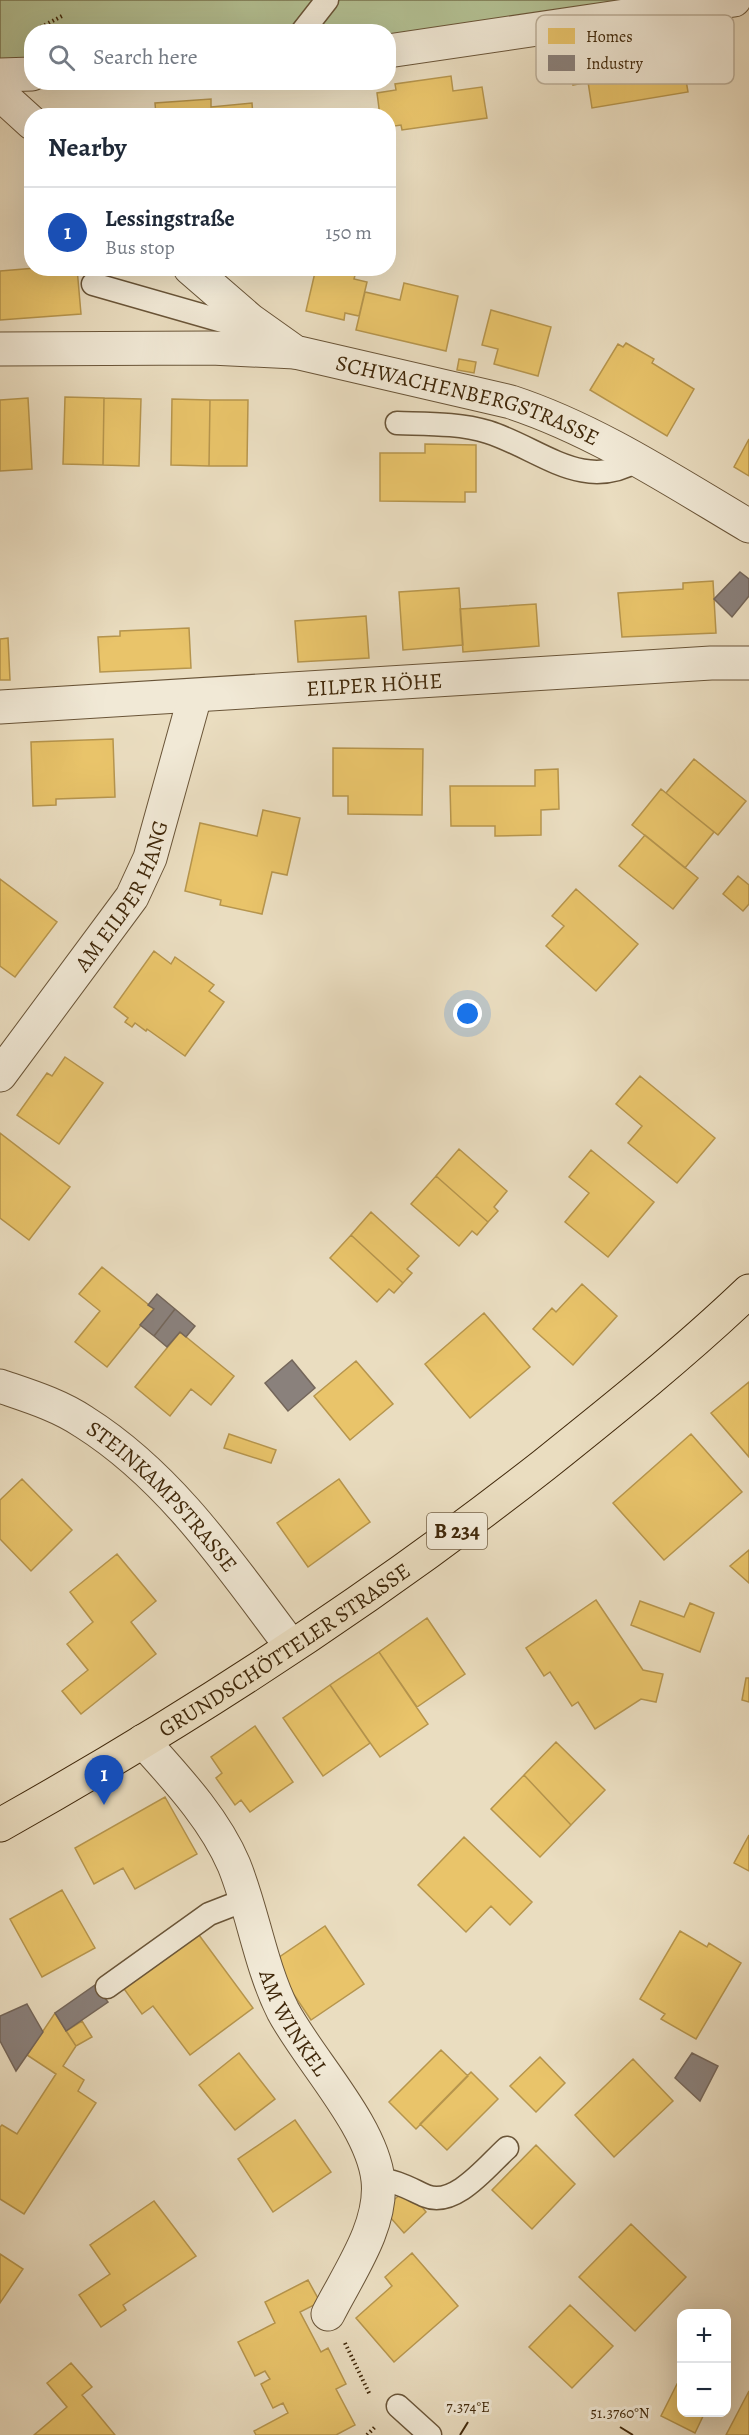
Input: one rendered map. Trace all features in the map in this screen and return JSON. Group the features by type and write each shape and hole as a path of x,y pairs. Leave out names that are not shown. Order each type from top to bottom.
{"main road":[{"name":"GRUNDSCHÖTTELER STRASSE","path":"0,1825 143,1741 291,1647 484,1512 608,1414 749,1291"}],"street":[{"path":"632,15 734,0"},
{"path":"396,50 536,29"},
{"path":"0,75 24,74"},
{"path":"0,94 24,116"},
{"name":"SCHWACHENBERGSTRASSE","path":"199,276 250,320 284,344 511,402 540,412 638,460 749,526"},
{"path":"0,349 211,348 284,344"},
{"name":"EILPER HÖHE","path":"0,707 711,663 749,663"},
{"name":"AM EILPER HANG","path":"0,1075 132,897 150,858 195,696"},
{"name":"STEINKAMPSTRASSE","path":"0,1386 55,1406 83,1421 109,1439 178,1500 291,1647"},
{"name":"AM WINKEL","path":"143,1741 173,1775 217,1833 234,1864 272,1985 284,2012 357,2125 369,2148 378,2180 377,2206 366,2238 328,2314"}],"lane":[{"path":"308,24 327,0"},
{"path":"93,284 284,344"},
{"path":"397,423 452,425 488,432 589,474 621,470 638,460"},
{"path":"107,1988 209,1914 245,1900"},
{"path":"378,2180 391,2180 435,2199 448,2197 465,2186 507,2148"},
{"path":"398,2406 430,2435"}],"path":[{"path":"47,24 64,15"},
{"path":"328,2314 356,2360 372,2406"},
{"path":"367,2435 375,2428 373,2417"}],"green space":[{"path":"0,0 734,0 633,15 536,15 536,29 396,50 396,24 24,24 24,74 0,75"}],"building: Homes":[{"path":"451,76 453,91 482,87 487,118 402,130 401,125 396,126 396,108 379,108 377,93 396,90 396,84"},
{"path":"588,84 687,84 688,92 592,108"},
{"path":"211,99 211,107 252,103 252,108 155,108 155,103"},
{"path":"24,269 24,276 78,276 81,314 0,320 0,271"},
{"path":"314,276 355,276 354,279 367,282 359,316 345,313 344,320 306,311"},
{"path":"404,283 458,296 446,351 356,330 365,292 400,300"},
{"path":"491,310 551,327 538,376 494,364 498,349 482,345"},
{"path":"626,343 654,359 652,363 694,389 667,436 590,390 618,344 623,347"},
{"path":"459,359 476,362 474,373 457,370"},
{"path":"65,397 104,398 103,465 63,464"},
{"path":"28,398 32,469 0,471 0,400"},
{"path":"104,398 141,399 139,466 103,465"},
{"path":"172,399 210,400 209,466 171,465"},
{"path":"210,400 248,400 247,466 209,466"},
{"path":"749,439 749,476 734,467"},
{"path":"425,444 476,445 476,492 465,492 465,502 380,501 380,453 425,453"},
{"path":"713,581 716,633 622,637 618,593 683,589 683,583"},
{"path":"459,588 463,645 403,650 399,592"},
{"path":"536,604 539,646 463,652 460,609"},
{"path":"366,616 369,658 298,662 295,621"},
{"path":"189,628 191,668 100,672 98,637 120,636 120,631"},
{"path":"8,638 10,680 0,680 0,639"},
{"path":"113,739 115,797 56,799 56,805 33,806 31,742"},
{"path":"333,748 423,749 422,815 348,814 348,796 333,796"},
{"path":"694,759 746,801 718,835 666,793"},
{"path":"558,769 559,809 541,810 541,835 495,836 495,826 451,826 450,786 535,786 535,770"},
{"path":"661,789 714,832 685,868 632,825"},
{"path":"263,810 300,818 287,875 272,872 262,914 220,905 221,900 185,891 200,823 257,836"},
{"path":"645,835 698,878 673,909 619,866"},
{"path":"738,876 749,885 749,904 743,911 723,894"},
{"path":"0,879 57,922 15,977 0,966"},
{"path":"576,889 638,944 596,991 546,946 564,926 552,916"},
{"path":"154,951 171,964 175,957 214,985 209,991 224,1002 185,1056 147,1029 146,1031 135,1023 132,1027 125,1022 128,1018 114,1007"},
{"path":"65,1057 103,1083 59,1144 17,1115 47,1073 52,1076"},
{"path":"640,1076 715,1138 677,1183 628,1143 642,1126 616,1104"},
{"path":"0,1133 70,1187 29,1240 0,1218"},
{"path":"459,1149 507,1191 494,1207 498,1211 488,1222 436,1176"},
{"path":"591,1150 654,1202 608,1257 565,1222 589,1193 569,1177"},
{"path":"436,1176 488,1222 477,1235 472,1231 459,1246 411,1204"},
{"path":"371,1212 419,1256 407,1269 412,1273 403,1283 351,1235"},
{"path":"351,1235 403,1283 394,1293 389,1289 377,1302 330,1258"},
{"path":"102,1267 154,1309 107,1367 75,1342 100,1311 79,1294"},
{"path":"582,1284 617,1316 573,1365 533,1329 552,1308 556,1312"},
{"path":"484,1313 530,1367 470,1418 425,1364"},
{"path":"180,1332 234,1376 211,1405 191,1389 170,1416 135,1387"},
{"path":"356,1361 393,1404 350,1440 314,1396"},
{"path":"749,1382 749,1457 711,1413"},
{"path":"229,1434 276,1450 271,1463 224,1448"},
{"path":"691,1434 742,1492 664,1560 613,1503"},
{"path":"22,1479 72,1530 31,1571 0,1539 0,1500"},
{"path":"339,1479 370,1522 308,1567 277,1523"},
{"path":"749,1550 749,1583 730,1566"},
{"path":"117,1554 156,1601 131,1622 156,1654 81,1714 62,1691 88,1670 67,1644 93,1622 70,1592"},
{"path":"596,1600 643,1670 663,1674 656,1702 641,1699 595,1729 578,1702 572,1706 550,1672 544,1676 526,1648"},
{"path":"640,1601 684,1617 690,1603 714,1613 700,1652 631,1625"},
{"path":"427,1618 465,1674 417,1707 379,1652"},
{"path":"379,1652 428,1724 380,1757 330,1685"},
{"path":"746,1678 749,1678 749,1702 742,1700"},
{"path":"330,1685 370,1743 323,1776 283,1718"},
{"path":"255,1726 293,1782 250,1812 241,1800 235,1805 216,1778 222,1773 211,1757"},
{"path":"556,1742 605,1790 571,1825 524,1775"},
{"path":"524,1775 571,1825 540,1857 491,1809"},
{"path":"165,1797 197,1854 135,1889 123,1868 94,1884 75,1848"},
{"path":"749,1835 749,1871 734,1863"},
{"path":"464,1837 532,1902 510,1925 491,1906 466,1932 418,1885"},
{"path":"62,1890 95,1948 42,1977 10,1919"},
{"path":"325,1926 364,1984 311,2020 272,1962"},
{"path":"196,1931 253,2008 190,2055 153,2006 142,2014 122,1986"},
{"path":"680,1931 707,1947 709,1943 741,1963 696,2039 661,2019 665,2014 640,1999"},
{"path":"55,2013 76,2046 63,2066 84,2080 78,2091 96,2103 24,2214 0,2199 0,2127 2,2125 17,2134 56,2074 27,2055"},
{"path":"82,2021 92,2037 76,2046 66,2031"},
{"path":"441,2050 468,2076 416,2129 389,2102"},
{"path":"239,2053 275,2099 235,2130 199,2085"},
{"path":"540,2057 565,2083 536,2112 510,2086"},
{"path":"633,2059 673,2101 614,2157 575,2115"},
{"path":"471,2072 498,2099 447,2150 420,2124"},
{"path":"295,2120 331,2172 273,2212 238,2159"},
{"path":"536,2145 575,2184 532,2229 492,2190"},
{"path":"402,2193 415,2198 426,2212 404,2233 383,2209"},
{"path":"154,2201 196,2256 123,2305 126,2310 101,2327 79,2295 110,2274 90,2245"},
{"path":"631,2224 686,2277 635,2331 579,2277"},
{"path":"412,2253 458,2306 394,2362 356,2318 392,2286 385,2277"},
{"path":"0,2254 23,2269 0,2303"},
{"path":"308,2280 320,2302 300,2312 321,2352 328,2348 346,2384 336,2389 355,2425 336,2435 256,2435 254,2431 288,2413 283,2403 273,2408 261,2384 270,2379 265,2371 255,2376 238,2342 275,2323 265,2302"},
{"path":"570,2305 613,2346 572,2388 529,2347"},
{"path":"71,2363 92,2387 82,2395 115,2435 34,2435 67,2407 47,2383"},
{"path":"677,2384 677,2417 703,2417 695,2433 661,2416"},
{"path":"749,2391 749,2435 726,2435"}],"building: Industry":[{"path":"740,572 749,579 749,596 732,617 714,599"},
{"path":"157,1294 175,1309 154,1336 140,1325 154,1309 148,1305"},
{"path":"175,1309 195,1326 186,1337 180,1332 167,1347 154,1336"},
{"path":"292,1360 315,1388 288,1411 265,1383"},
{"path":"95,1985 108,2002 66,2031 55,2013"},
{"path":"27,2004 43,2032 16,2071 0,2041 0,2016"},
{"path":"692,2053 718,2066 700,2101 675,2078"}],"place":[{"name":"Lessingstraße","path":"104,1805"}]}
